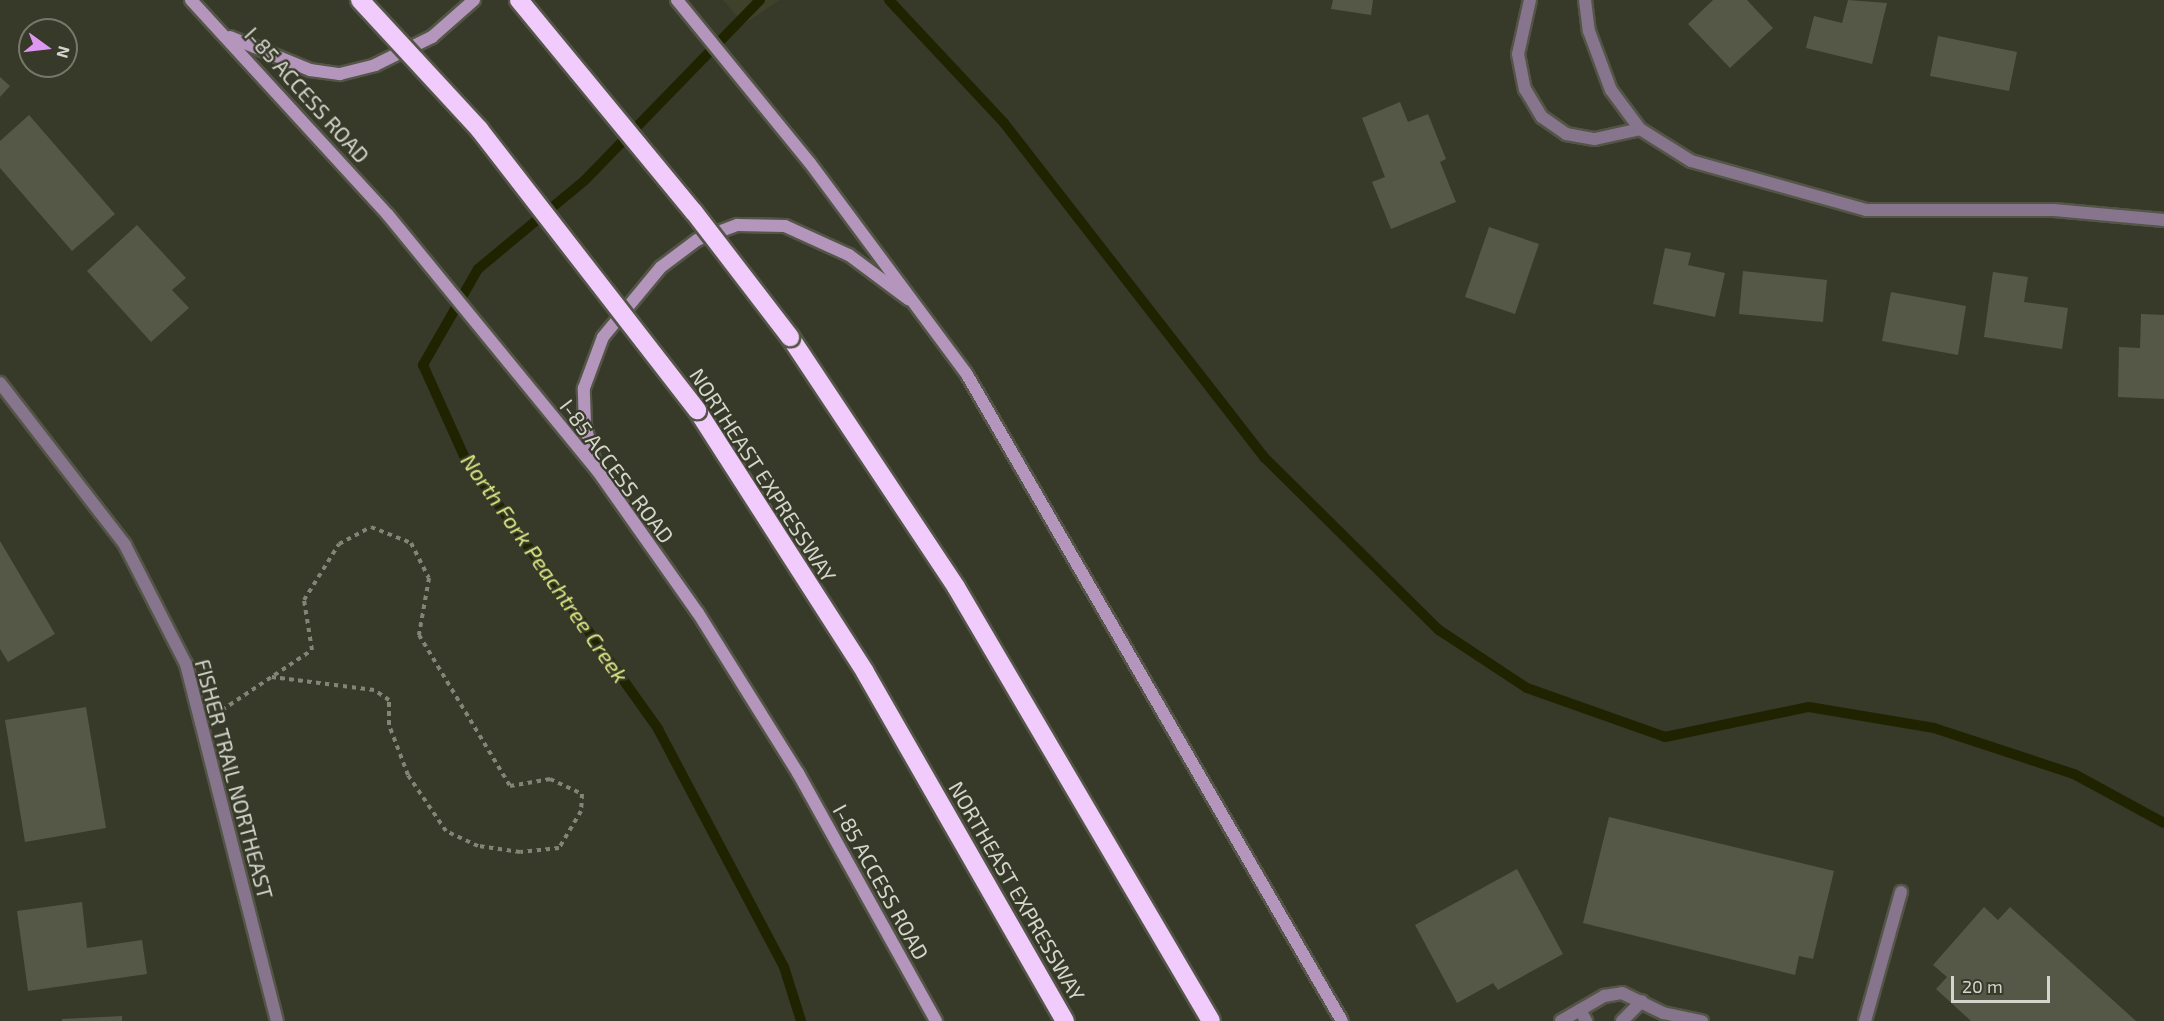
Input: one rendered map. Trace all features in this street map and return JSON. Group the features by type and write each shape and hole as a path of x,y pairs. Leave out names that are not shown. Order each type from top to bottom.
{"highway":[{"name":"NORTHEAST EXPRESSWAY","path":"360,0 479,129 697,410 865,672 1065,1021"},
{"path":"519,0 686,202 790,338 956,587 1211,1021"}],"main road":[{"name":"I-85 ACCESS ROAD","path":"190,0 226,35 319,137 597,470 698,613 798,773 936,1021"},
{"path":"226,35 310,70 340,74 375,65 432,37 474,0"},
{"path":"677,0 810,162 921,308 966,373 1342,1021"},
{"path":"597,470 585,425 584,388 603,337 661,267 697,240 737,225 785,226 849,255 921,308"}],"street":[{"path":"1530,0 1518,54 1525,88 1542,117 1566,134 1595,139 1640,129"},
{"path":"1585,0 1589,31 1611,90 1640,129 1691,161 1866,210 2054,210 2164,220"},
{"name":"FISHER TRAIL NORTHEAST","path":"0,383 53,447 125,545 186,664 203,722 277,1021"},
{"path":"1865,1021 1901,892"},
{"path":"1561,1021 1583,1016 1604,996 1622,993 1642,1001 1662,1017 1702,1021"},
{"path":"1622,1021 1642,1001"}],"path":[{"path":"203,722 312,650 304,600 339,544 371,527 411,543 429,578 419,635 510,786 550,779 582,794 581,812 559,848 520,852 478,846 446,831 408,775 389,725 389,700 374,690 272,677"}],"shaded area":[{"path":"723,0 780,0 744,24"}],"building":[{"path":"1333,0 1373,0 1371,15 1331,9"},
{"path":"1713,0 1747,0 1773,28 1730,68 1688,24"},
{"path":"1848,0 1887,3 1872,64 1806,48 1814,16 1842,23"},
{"path":"1938,36 2017,52 2009,91 1930,76"},
{"path":"0,77 10,86 0,97"},
{"path":"1400,102 1408,122 1428,114 1446,159 1440,162 1456,202 1391,229 1372,182 1385,177 1362,118"},
{"path":"29,115 115,214 72,251 0,168 0,141"},
{"path":"137,225 186,278 172,290 189,308 151,342 87,271"},
{"path":"1489,227 1539,244 1515,314 1465,297"},
{"path":"1665,248 1691,253 1688,265 1725,273 1715,317 1653,304"},
{"path":"1743,271 1827,280 1823,322 1739,314"},
{"path":"1993,272 2028,277 2024,302 2068,308 2062,349 1984,337"},
{"path":"1891,292 1966,306 1958,355 1882,341"},
{"path":"2141,314 2164,315 2164,399 2118,397 2119,347 2140,348"},
{"path":"0,541 55,634 8,662 0,649"},
{"path":"86,707 106,828 25,842 5,720"},
{"path":"1609,817 1834,871 1813,959 1799,956 1795,975 1583,923"},
{"path":"1517,869 1563,954 1498,990 1493,983 1457,1003 1415,925"},
{"path":"82,902 87,948 142,940 147,974 28,991 17,911"},
{"path":"1984,907 1998,920 2010,907 2136,1021 1971,1021 1936,989 1947,977 1933,965"},
{"path":"122,1016 122,1021 62,1021 62,1019"}],"waterway":[{"name":"North Fork Peachtree Creek","path":"760,0 584,181 478,269 423,365 465,458 658,729 784,967 801,1021"},
{"path":"889,0 1004,123 1265,458 1439,630 1527,688 1665,737 1809,707 1934,728 2074,774 2164,823"}]}
